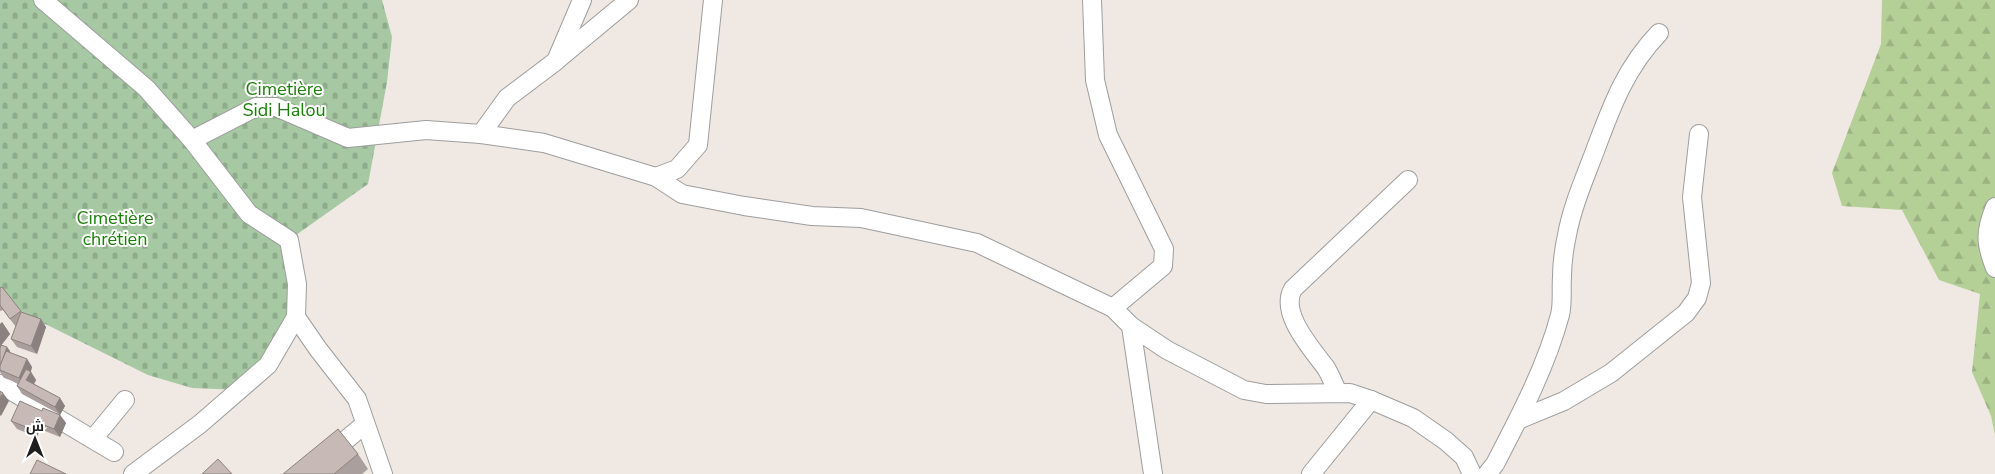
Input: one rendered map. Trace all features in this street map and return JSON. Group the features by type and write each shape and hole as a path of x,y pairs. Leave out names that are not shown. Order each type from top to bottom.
{"street":[{"path":"43,0 146,88 192,140 249,214 289,240 297,284 296,317 268,366 142,471"},
{"path":"556,61 582,0"},
{"path":"481,134 507,98 556,61 629,0"},
{"path":"656,177 677,169 698,145 713,0"},
{"path":"1092,0 1095,80 1108,135 1164,249 1163,266 1113,308"},
{"path":"1487,474 1495,464 1532,391 1561,312 1562,275 1567,235 1582,185 1610,110 1630,68 1642,50 1659,33"},
{"path":"192,140 256,107 276,107 348,138 426,130 481,134 544,143 656,177 682,194 812,216 861,218 977,243 1113,308 1131,326 1167,350 1244,390 1266,394 1350,393 1372,400 1413,418 1446,441 1464,457 1472,474"},
{"path":"1518,420 1564,401 1611,373 1686,313 1697,298 1701,283 1692,197 1700,134"},
{"path":"1338,393 1327,370 1307,346 1293,316 1289,302 1290,295 1294,289 1408,180"},
{"path":"1995,207 1989,223 1986,241 1995,268"},
{"path":"296,317 318,350 357,399 382,474"},
{"path":"1131,326 1153,474"},
{"path":"0,384 114,452"},
{"path":"93,439 125,400"},
{"path":"1311,474 1372,400"},
{"path":"305,474 366,424"}],"green space":[{"name":"Cimetière chrétien","path":"0,0 382,0 392,37 387,82 368,184 289,240 296,317 240,390 192,388 148,375 5,304 0,306"},
{"path":"1882,0 1995,0 1995,435 1991,416 1972,372 1980,294 1939,280 1902,210 1842,206 1832,173 1881,44"}],"building":[{"path":"2,287 21,311 10,319 0,305 0,288"},
{"path":"21,312 41,319 31,346 11,339"},
{"path":"1,345 7,347 0,364 0,348"},
{"path":"6,351 27,359 19,378 0,370"},
{"path":"26,369 31,372 26,380 60,398 55,407 17,386"},
{"path":"20,401 42,411 43,408 60,415 54,429 34,421 31,429 11,421"},
{"path":"338,429 358,454 334,474 283,474"},
{"path":"218,459 232,474 202,474"},
{"path":"37,460 66,474 30,474"}],"park label":[{"name":"Cimetière Sidi Halou","path":"284,99"}]}
